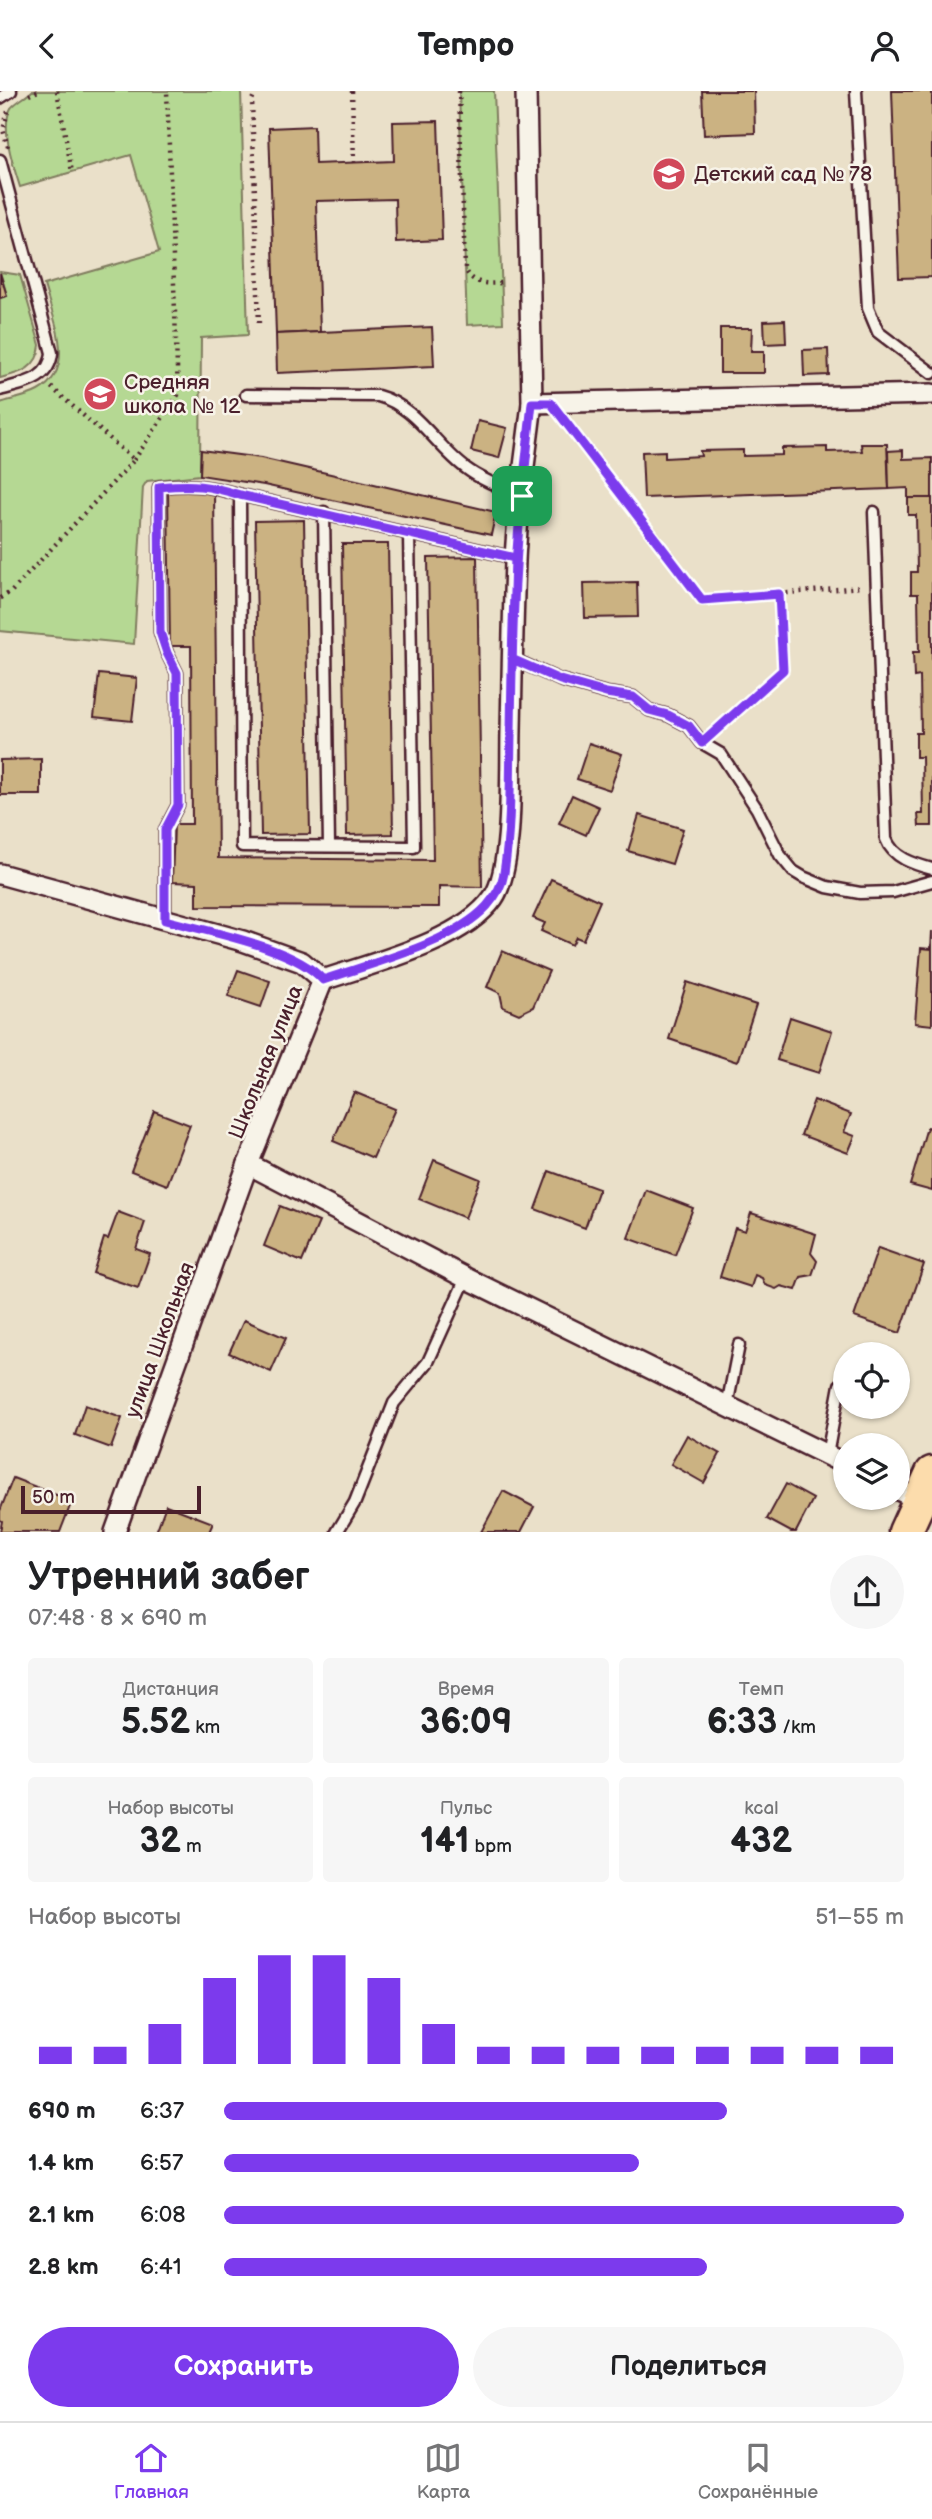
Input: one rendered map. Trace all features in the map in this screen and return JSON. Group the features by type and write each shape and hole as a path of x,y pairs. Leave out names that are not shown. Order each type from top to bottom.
{"main road":[{"path":"905,1532 917,1488"}],"street":[{"path":"323,980 449,934 477,915 493,898 504,875 509,825 515,558 522,496 541,403 526,91"},
{"path":"541,403 932,394"},
{"name":"Школьная улица","path":"0,874 243,941 294,958 310,967 323,980 248,1164"},
{"path":"248,1164 466,1278 833,1458"},
{"name":"улица Школьная","path":"114,1532 248,1164"}],"lane":[{"path":"0,99 11,91"},
{"path":"856,91 868,308 878,332 932,373"},
{"path":"0,160 51,347 50,364 40,377 0,390"},
{"path":"246,395 378,396 389,399 410,414 466,469 522,496"},
{"path":"165,920 165,830 178,805 177,673 160,632 159,487 194,484 214,487 515,558"},
{"path":"240,495 242,846 414,847 409,534"},
{"path":"324,512 329,846"},
{"path":"874,512 886,839 890,848 902,858 932,869"},
{"path":"512,659 560,680 606,693 633,697 649,710 668,715 689,726 702,743 721,754 757,809 780,855 793,871 803,877 827,887 860,893 893,891 932,881"},
{"path":"337,1532 355,1502 394,1403 428,1362 466,1278"},
{"path":"727,1406 738,1345"},
{"path":"827,1455 834,1419"}],"path":[{"path":"57,91 72,172"},
{"path":"0,598 11,592 134,460 178,395 167,91"},
{"path":"256,91 252,100 259,326"},
{"path":"352,91 354,163"},
{"path":"459,91 465,268 468,275 477,282 501,283"},
{"path":"21,101 33,92"},
{"path":"8,148 4,123 8,110 14,104"},
{"path":"40,377 134,460"},
{"path":"541,403 702,600 876,586"},
{"path":"702,743 783,670 779,594"}],"green space":[{"name":"Средняя школа № 12","path":"32,91 241,91 248,335 201,338 200,475 147,481 143,487 134,644 0,631 0,403 38,391 50,382 57,370 60,357 57,328 44,285 159,252 131,155 20,187 7,136 8,116 11,108"},
{"path":"459,91 494,91 503,323 467,325"},
{"path":"0,272 20,275 40,345 32,365 21,372 0,378 0,298 7,295"}],"building":[{"path":"702,91 754,91 755,133 704,135"},
{"path":"892,91 932,91 932,277 899,278"},
{"path":"438,121 442,240 396,242 395,199 316,201 320,332 276,334 269,128 314,126 315,164 394,161 393,122"},
{"path":"0,273 7,296 0,298"},
{"path":"785,320 786,343 765,344 764,321"},
{"path":"432,327 434,366 277,373 276,334"},
{"path":"720,328 752,328 751,351 764,351 764,373 720,373"},
{"path":"828,349 829,375 804,376 803,350"},
{"path":"478,421 507,428 499,458 471,451"},
{"path":"861,444 887,444 889,489 644,498 642,452 665,451 665,458 701,456 700,451 743,450 743,456 782,455 782,448 827,447 827,452 862,451"},
{"path":"201,450 261,458 496,512 491,535 264,485 200,475"},
{"path":"903,450 903,459 932,458 932,498 908,498 908,488 889,489 888,451"},
{"path":"168,490 214,491 218,858 433,860 428,558 477,557 482,887 439,886 439,907 197,906 197,883 172,882 174,824 192,824 191,646 170,646"},
{"path":"908,498 932,498 932,826 919,826 918,814 923,814 922,757 916,757 916,733 921,733 920,676 914,677 913,652 919,652 918,594 911,594 911,572 917,572 916,515 908,515"},
{"path":"304,520 310,834 261,835 255,521"},
{"path":"342,544 388,544 393,834 347,835"},
{"path":"637,582 638,617 585,618 584,583"},
{"path":"99,674 137,678 132,721 94,717"},
{"path":"589,743 622,754 610,790 577,779"},
{"path":"41,759 41,795 0,795 0,760"},
{"path":"572,795 599,807 586,835 559,823"},
{"path":"639,815 683,829 672,864 628,851"},
{"path":"551,879 600,901 583,940 576,937 572,945 541,931 545,923 533,918"},
{"path":"932,931 932,1025 915,1023 921,948 931,949"},
{"path":"502,951 549,971 533,1007 519,1014 503,1007 500,993 487,987"},
{"path":"238,970 270,981 261,1007 228,996"},
{"path":"687,982 756,1005 737,1062 669,1039"},
{"path":"790,1017 832,1031 819,1073 777,1060"},
{"path":"354,1092 395,1109 373,1158 333,1141"},
{"path":"814,1100 851,1114 844,1132 855,1136 848,1153 801,1135"},
{"path":"154,1111 190,1125 167,1185 131,1171"},
{"path":"927,1127 932,1129 932,1191 910,1185"},
{"path":"434,1160 480,1179 465,1218 419,1199"},
{"path":"549,1171 599,1189 585,1228 535,1209"},
{"path":"646,1190 693,1208 675,1255 628,1238"},
{"path":"280,1206 319,1222 302,1262 264,1246"},
{"path":"118,1212 145,1222 136,1249 150,1254 138,1288 93,1273 104,1238 108,1239"},
{"path":"751,1213 816,1234 811,1253 817,1261 812,1275 801,1277 796,1290 781,1286 776,1289 765,1285 762,1278 755,1275 751,1287 720,1277 735,1228 745,1231"},
{"path":"878,1248 924,1264 900,1333 854,1317"},
{"path":"244,1320 286,1338 271,1372 229,1353"},
{"path":"85,1405 122,1418 111,1448 75,1435"},
{"path":"687,1435 720,1454 704,1483 671,1464"},
{"path":"13,1478 72,1501 60,1532 0,1532 0,1511"},
{"path":"786,1484 813,1499 796,1532 767,1519"},
{"path":"503,1491 534,1507 521,1532 481,1532"},
{"path":"166,1505 213,1523 209,1532 156,1532"}],"place":[{"name":"Детский сад № 78","path":"669,174"},
{"name":"Средняя школа № 12","path":"100,394"}],"route":[{"path":"522,496 515,558 512,659 509,825 504,875 500,887 485,908 449,934 323,980 310,967 294,958 165,920 165,830 178,805 177,673 162,643 160,632 159,487 194,484 214,487 515,558 512,659 560,680 606,693 633,697 649,710 668,715 689,726 702,743 783,670 779,594 702,600 551,403 532,403 522,496"}]}
